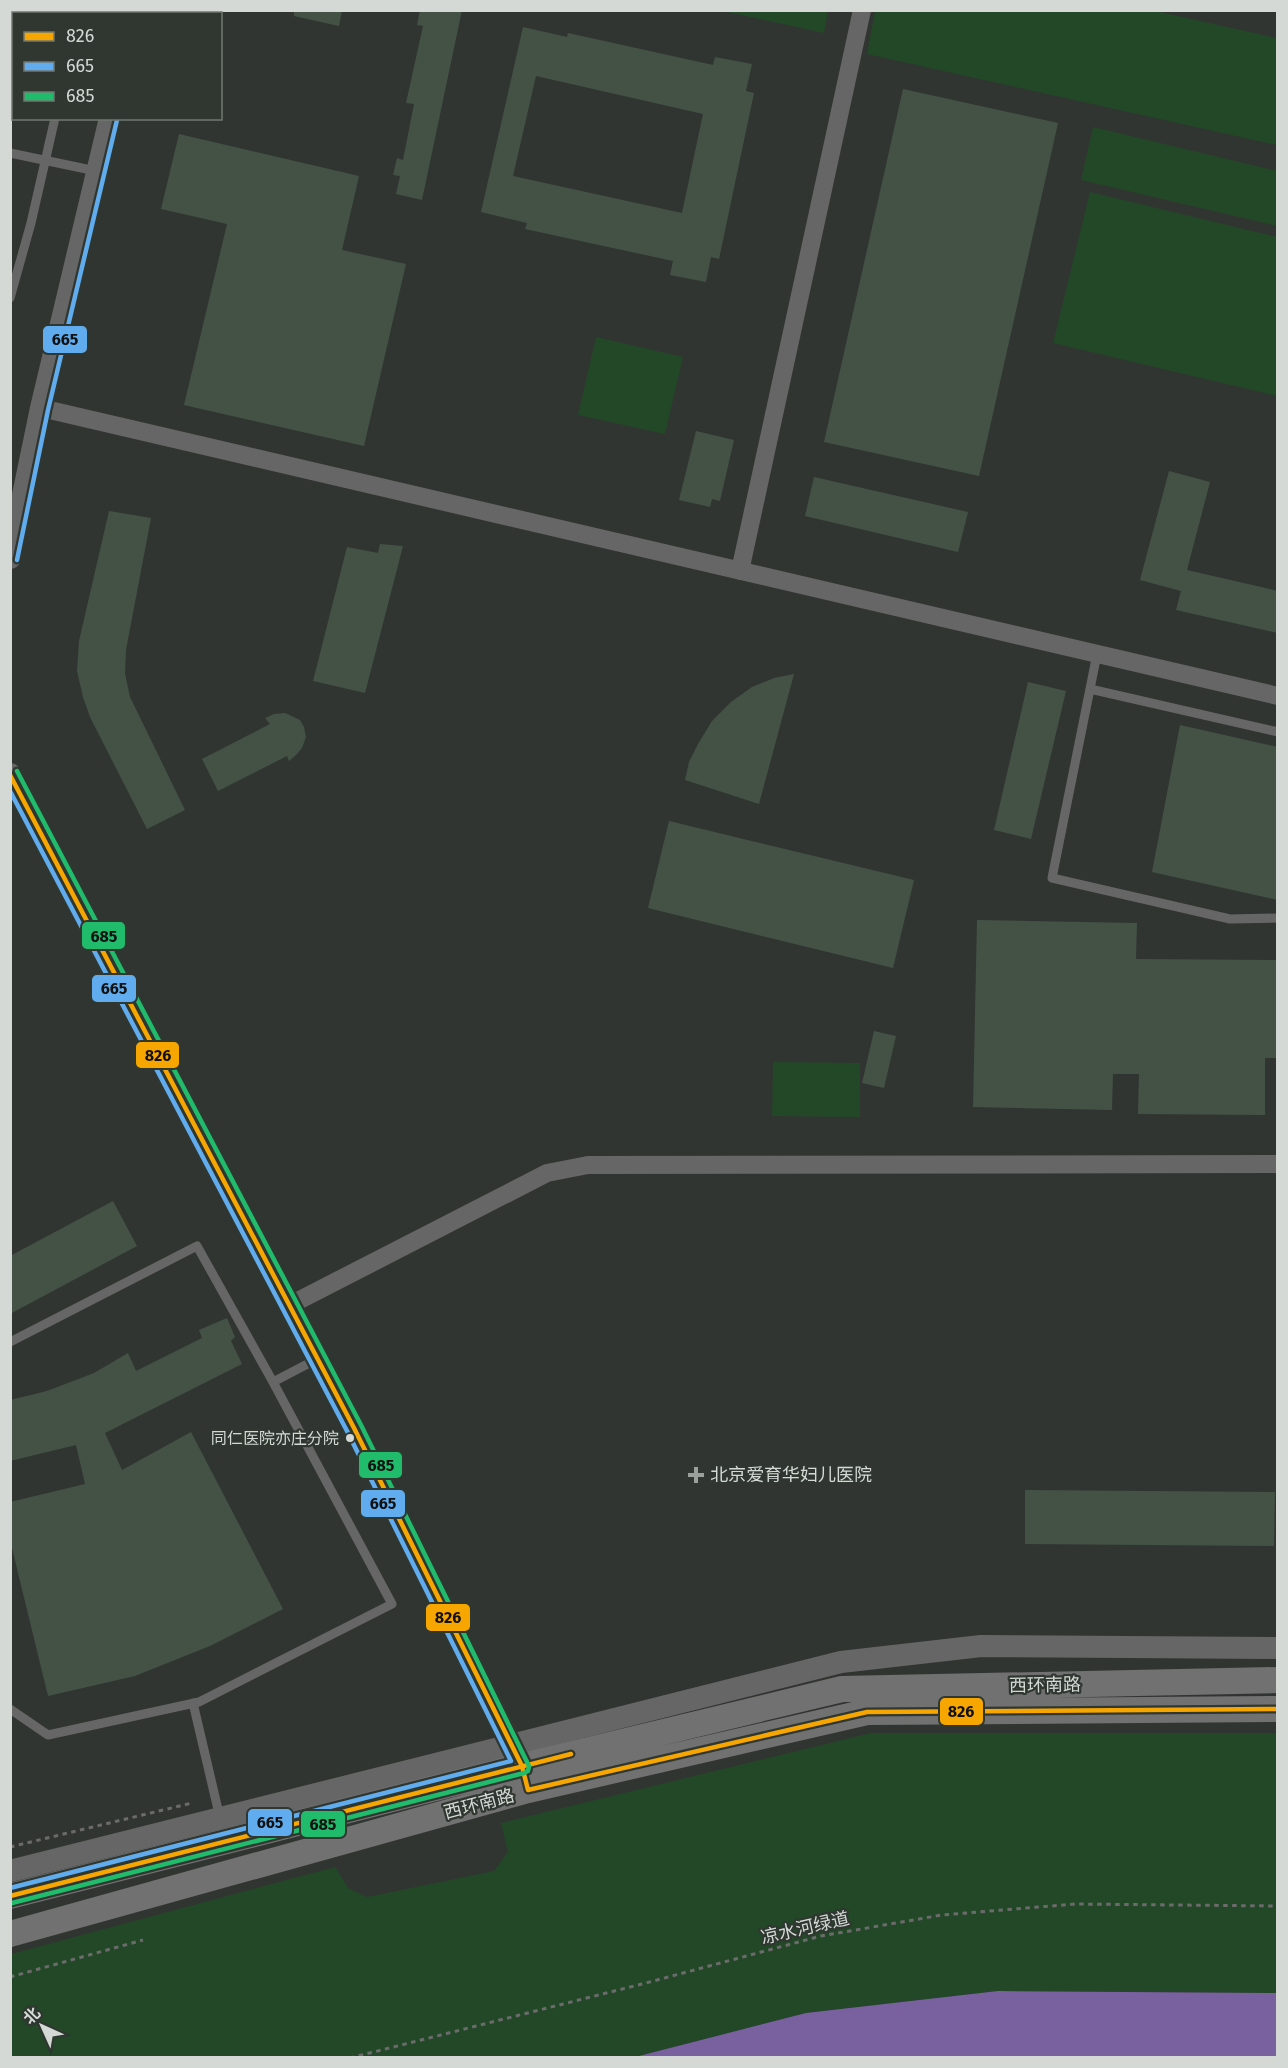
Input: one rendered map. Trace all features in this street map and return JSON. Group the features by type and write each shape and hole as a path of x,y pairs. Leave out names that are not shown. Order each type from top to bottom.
{"main road":[{"name":"西环南路","path":"10,1896 517,1756 842,1689 1278,1680"},
{"name":"西环南路","path":"10,1934 528,1790 867,1712 1278,1710"}],"street":[{"path":"740,571 862,10"},
{"path":"10,558 41,408 110,120"},
{"path":"41,408 1278,696"},
{"path":"10,774 354,1428 517,1756 528,1790"},
{"path":"290,1305 547,1173 588,1165 1278,1164"},
{"path":"10,1871 217,1808 517,1756 841,1662 981,1646 1278,1648"}],"lane":[{"path":"10,298 55,120"},
{"path":"10,153 98,171"},
{"path":"1097,654 1052,878 1230,919 1278,918"},
{"path":"1090,689 1278,732"},
{"path":"10,1342 197,1246 392,1604 199,1702 48,1735 10,1709"},
{"path":"273,1382 318,1358"},
{"path":"193,1703 217,1808"}],"path":[{"path":"10,1847 217,1808"},
{"name":"凉水河绿道","path":"350,2058 821,1936 942,1915 1075,1904 1278,1906"},
{"path":"10,1977 143,1940"}],"green space":[{"path":"723,11 828,11 824,33"},
{"path":"875,11 1155,11 1277,38 1277,145 867,54"},
{"path":"1093,127 1277,171 1277,226 1081,180"},
{"path":"1090,192 1277,237 1277,396 1053,343"},
{"path":"596,337 683,357 665,434 578,415"},
{"path":"773,1062 860,1063 860,1117 772,1116"},
{"path":"871,1733 1277,1733 1277,1993 998,1991 806,2013 635,2057 11,2058 11,1954 335,1867 348,1888 367,1897 494,1871 508,1852 501,1823"}],"shaded area":[{"path":"998,1991 1277,1993 1277,2057 635,2057 806,2013"}],"building":[{"path":"294,10 342,10 339,26 294,16"},
{"path":"420,10 462,10 422,200 396,194 400,176 393,175 397,158 403,160 414,104 406,103 423,26 417,25"},
{"path":"523,27 567,37 568,33 713,65 715,57 752,64 746,91 754,93 719,259 711,257 706,282 670,275 673,261 525,229 527,223 481,212","holes":["536,76 703,114 682,213 513,176"]},
{"path":"903,89 1058,123 979,476 824,442"},
{"path":"179,134 359,176 342,250 406,264 364,446 184,405 227,224 161,209"},
{"path":"696,431 734,440 720,501 712,499 710,507 679,500"},
{"path":"1169,471 1210,482 1187,570 1278,591 1278,633 1176,610 1181,591 1140,580"},
{"path":"814,477 968,512 958,552 805,516"},
{"path":"109,511 151,518 126,650 125,674 130,697 185,810 147,829 90,717 77,671 79,641"},
{"path":"380,544 403,546 365,693 313,681 347,547 378,553"},
{"path":"794,674 759,804 685,780 689,762 698,744 712,721 731,702 752,687 774,678"},
{"path":"1028,682 1066,691 1031,839 994,830"},
{"path":"285,713 300,720 304,727 306,737 302,748 296,755 289,761 287,756 218,791 202,759 270,724 265,718"},
{"path":"1180,725 1278,747 1278,900 1152,872"},
{"path":"669,821 914,880 893,968 648,908"},
{"path":"977,920 1137,923 1136,959 1278,960 1278,1058 1265,1058 1265,1115 1138,1114 1139,1074 1113,1074 1112,1110 973,1107"},
{"path":"874,1031 896,1036 884,1088 862,1083"},
{"path":"113,1201 137,1246 10,1314 10,1256"},
{"path":"227,1318 235,1337 231,1341 242,1364 105,1433 122,1470 191,1432 283,1609 210,1646 135,1676 48,1696 10,1540 10,1502 85,1484 76,1445 10,1461 10,1400 47,1391 94,1373 128,1353 136,1371 202,1338 199,1330"},
{"path":"1025,1490 1275,1492 1274,1546 1025,1544"}],"transit line":[{"name":"665","path":"17,560 48,410 117,120"},
{"name":"685","path":"12,1903 524,1773 528,1771 529,1766 361,1425 17,771"},
{"name":"826","path":"10,775 354,1428 522,1766 528,1790 867,1712 1278,1709"},
{"name":"665","path":"10,791 347,1431 511,1761 10,1888"},
{"name":"826","path":"10,1896 571,1754"}],"place":[{"name":"同仁医院亦庄分院","path":"350,1438"},
{"name":"北京爱育华妇儿医院","path":"696,1475"}]}
